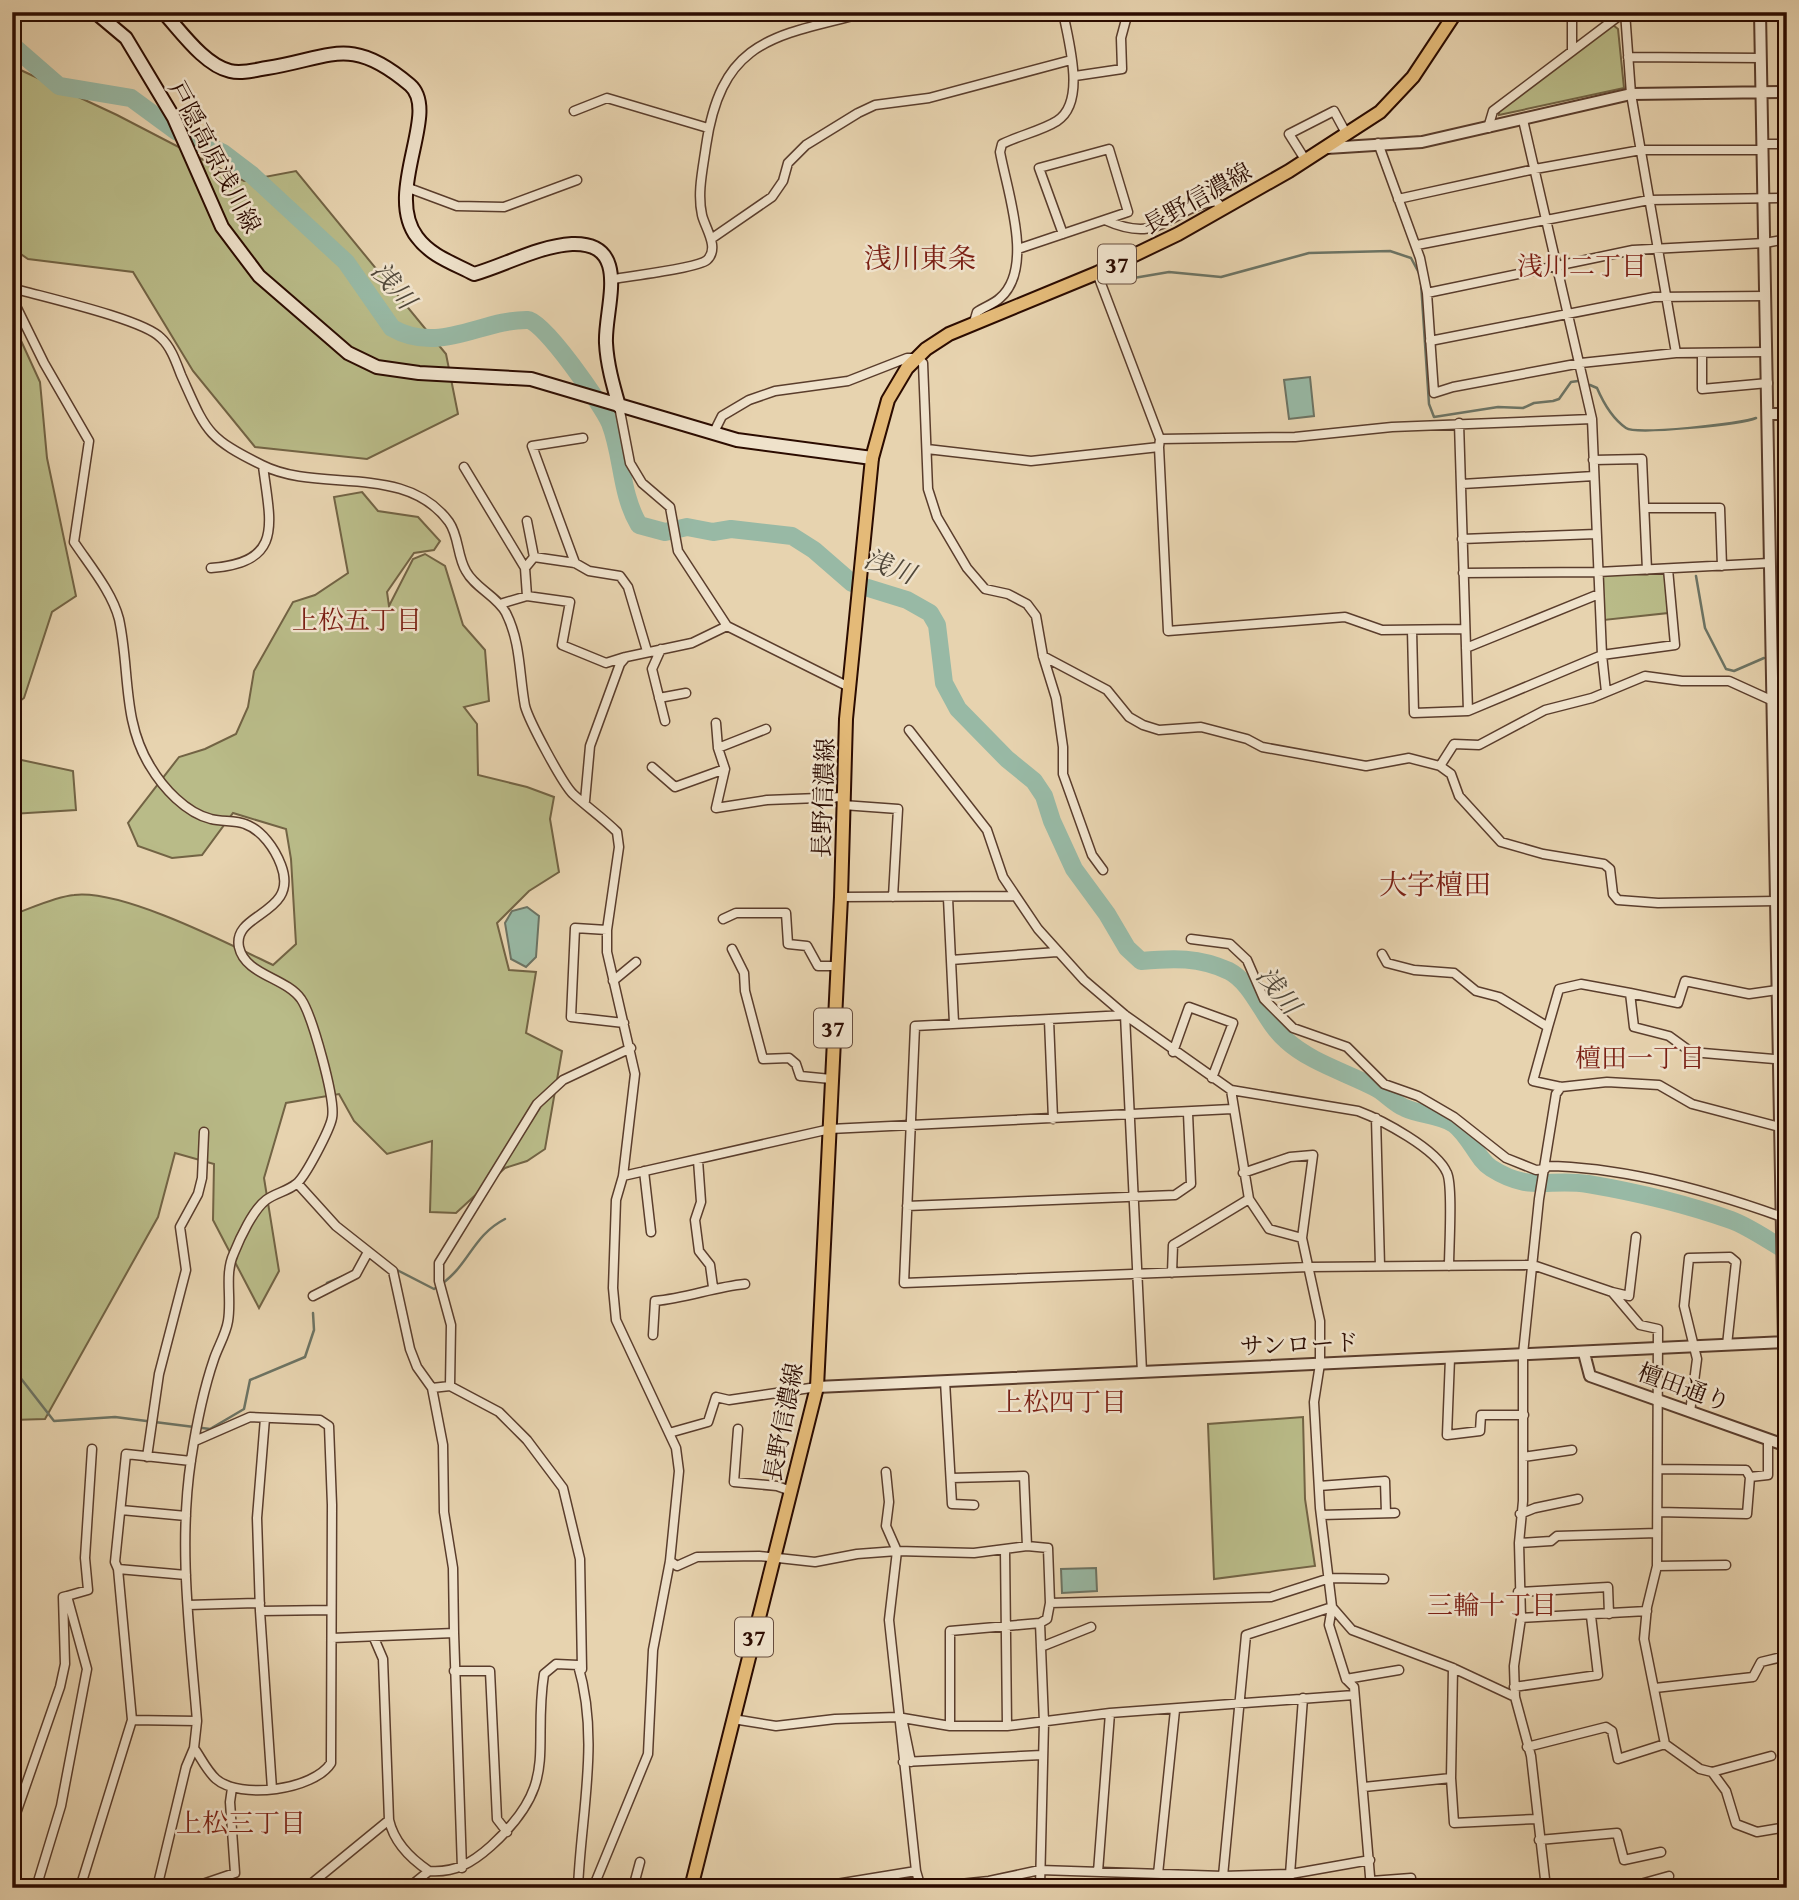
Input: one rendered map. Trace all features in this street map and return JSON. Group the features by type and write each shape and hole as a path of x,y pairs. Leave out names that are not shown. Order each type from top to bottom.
{"main road":[{"name":"戸隠高原浅川線","path":"95,12 126,38 174,118 222,227 259,276 348,353 377,366 398,370 531,379 713,434 872,458"},
{"name":"戸隠高原浅川線","path":"163,12 214,63 229,71 278,66 347,52 378,65 412,87 419,97 420,120 408,167 406,187 410,225 425,245 452,264 474,274 544,250 573,244 591,247 606,257 614,279"},
{"name":"長野信濃線","path":"692,1886 817,1387 849,687 872,458 888,400 897,383 917,358 949,334 1097,273 1223,209 1347,135 1380,112 1413,77 1456,12"},
{"path":"614,279 606,342 614,404"}],"street":[{"path":"614,279 689,267 706,261 712,252 711,239 702,215 700,192 708,128 731,71 747,54 781,33 869,12"},
{"path":"974,322 977,312 1001,298 1014,279 1018,249 1000,152 1002,144 1057,121 1066,113 1075,76 1063,12"},
{"path":"1075,76 1122,69 1121,38 1128,12"},
{"path":"1572,12 1572,51"},
{"path":"1488,128 1493,111 1624,12"},
{"path":"1624,12 1631,94 1676,353"},
{"path":"1760,12 1769,414 1769,563 1781,878 1775,901 1782,1060 1782,1275 1786,1343"},
{"path":"1628,57 1761,58"},
{"path":"711,239 772,197 783,181 788,163 806,145 858,113 875,105 929,98 1071,60"},
{"path":"1327,148 1378,142 1422,142 1631,94 1787,92"},
{"path":"574,111 607,97 708,128"},
{"path":"1306,161 1289,134 1334,111 1347,135"},
{"path":"1523,120 1592,419 1606,692"},
{"path":"1378,142 1417,246 1427,293 1434,393 1581,363 1676,353 1766,352"},
{"path":"1398,200 1535,169 1641,150 1787,144"},
{"path":"1018,249 1063,234 1105,220 1128,212 1109,149 1039,168 1063,234"},
{"path":"406,187 457,206 504,207 577,180"},
{"path":"1417,246 1546,218 1649,200 1787,198"},
{"path":"1105,220 1122,228 1142,230 1164,223 1204,203 1216,201 1223,209"},
{"path":"1427,293 1558,264 1658,248 1765,243 1787,239"},
{"path":"1097,273 1159,443 1168,631 1345,617 1382,630 1465,629"},
{"path":"12,288 150,328 171,351 196,413 213,436 263,466 302,479 345,479 389,486 418,498 442,513 451,524 467,573 500,604 516,640 526,708 564,781 573,793 617,832 619,840 607,930 613,981 635,1074 623,1176 616,1200 613,1288 616,1320 676,1448 679,1471 670,1560 653,1650 648,1754 593,1888"},
{"path":"1430,341 1569,312 1666,297 1766,296"},
{"path":"12,298 44,363 89,441 74,542 113,603 119,621 134,731 149,765 173,796 210,819 245,824 256,830 270,845 282,867 284,888 275,905 245,925 238,936 240,950 248,964 281,982 300,998 313,1026 333,1117 298,1184 264,1201 234,1252 229,1267 228,1322 213,1361 195,1441 186,1516 186,1575 197,1721 194,1748 186,1767 157,1888"},
{"path":"1702,353 1702,388 1768,383"},
{"path":"713,434 722,416 749,400 775,391 848,381 907,358 917,358 923,363 928,489 937,517 967,568 985,589 1009,594 1027,604 1036,616 1043,656 1056,698 1063,747 1063,774 1092,855 1103,870"},
{"path":"614,404 630,463 642,483 670,507 677,545 727,626 849,687"},
{"path":"1769,414 1787,414"},
{"path":"927,449 1031,461 1159,443 1295,437 1392,426 1592,419"},
{"path":"1460,424 1468,711"},
{"path":"575,563 532,446 583,438"},
{"path":"1593,460 1642,459 1647,569"},
{"path":"211,568 234,567 258,555 267,543 271,529 263,466"},
{"path":"464,467 525,568 527,596"},
{"path":"1462,484 1594,476"},
{"path":"1646,508 1720,508 1722,566"},
{"path":"527,520 534,557"},
{"path":"1462,539 1596,534"},
{"path":"534,557 575,563 589,571 620,576 632,597 647,651"},
{"path":"525,568 534,557"},
{"path":"1463,573 1598,572 1769,563"},
{"path":"1412,630 1414,713 1468,711 1602,655 1675,645 1668,569"},
{"path":"1466,648 1599,594"},
{"path":"500,604 527,596 570,601 562,645 606,663 647,651 692,643 727,626"},
{"path":"661,649 652,669 665,721"},
{"path":"1043,656 1107,690 1129,717 1159,730 1200,727 1247,739 1262,747 1366,766 1409,758 1440,766 1451,774 1459,796 1501,842 1543,854 1604,864 1610,869 1613,894 1618,900 1658,903 1775,901"},
{"path":"584,801 590,746 620,664 626,657"},
{"path":"1440,766 1454,744 1479,746 1545,710 1606,692 1644,676 1682,681 1730,681 1773,701 1787,700"},
{"path":"659,698 686,693"},
{"path":"716,723 718,748 726,769 716,808 767,800 844,801 898,808 893,897"},
{"path":"718,748 766,729"},
{"path":"909,730 987,830 1003,877 1014,896 1057,952 1125,1016 1231,1090 1335,1105 1376,1118 1435,1155 1448,1174 1449,1266"},
{"path":"652,767 676,787 726,769"},
{"path":"841,897 1014,896"},
{"path":"948,898 954,1023"},
{"path":"723,919 736,913 786,913 788,944 807,946 818,966 837,965"},
{"path":"607,930 575,928 571,1017 624,1023"},
{"path":"1191,939 1230,944 1247,960 1264,999 1293,1028 1347,1048 1384,1084 1418,1096 1454,1117 1506,1158 1536,1170 1581,1167 1645,1178 1745,1204 1782,1221"},
{"path":"732,949 744,973 745,991 763,1059 789,1058 796,1065 800,1076 831,1079"},
{"path":"951,960 1057,952"},
{"path":"1382,954 1388,963 1414,970 1454,973 1476,991 1499,997 1548,1027"},
{"path":"613,981 636,962"},
{"path":"1777,990 1749,994 1685,981 1678,1003 1581,984 1559,989 1534,1081 1561,1087 1607,1082 1659,1085 1692,1104 1783,1128"},
{"path":"1630,993 1634,1027 1669,1036 1691,1052 1782,1060"},
{"path":"1174,1052 1189,1007 1233,1023 1212,1078"},
{"path":"1125,1016 915,1026 904,1283 1309,1267 1533,1265 1629,1296 1636,1237"},
{"path":"1125,1016 1142,1372"},
{"path":"1049,1020 1053,1119"},
{"path":"450,1386 451,1325 439,1281 439,1263 537,1104 563,1080 631,1048"},
{"path":"1546,1888 1527,1747 1514,1692 1521,1618 1518,1592 1524,1415 1523,1354 1539,1199 1556,1094 1561,1087"},
{"path":"1231,1090 1232,1109 1249,1199 1269,1229 1302,1238"},
{"path":"623,1176 830,1129 1232,1109"},
{"path":"907,1206 1175,1195 1191,1184 1188,1113"},
{"path":"1376,1118 1380,1266"},
{"path":"147,1457 159,1374 185,1277 180,1227 198,1194 202,1178 204,1132"},
{"path":"1243,1172 1290,1157 1313,1155 1302,1238 1320,1321 1320,1364 1314,1402 1321,1514 1332,1607 1329,1625 1346,1679 1354,1687 1364,1787 1364,1833 1370,1860 1371,1884 1411,1878"},
{"path":"698,1160 701,1202 695,1220 699,1251 710,1265 713,1287"},
{"path":"644,1171 650,1232"},
{"path":"298,1184 336,1226 393,1271 410,1349 417,1367 432,1388 443,1445 444,1512 453,1568 462,1868"},
{"path":"1172,1273 1173,1245 1249,1199"},
{"path":"313,1296 356,1274 368,1252"},
{"path":"1690,1412 1697,1359 1684,1306 1689,1258 1730,1257 1736,1262 1727,1345"},
{"path":"653,1335 655,1301 687,1298 713,1287 745,1284"},
{"path":"1612,1292 1640,1325 1658,1329 1660,1401 1657,1566 1644,1639 1665,1744 1700,1769 1712,1772 1771,1756"},
{"name":"サンロード","path":"817,1387 1786,1343"},
{"name":"檀田通り","path":"1584,1353 1590,1376 1787,1446"},
{"path":"1450,1358 1447,1435 1480,1431 1481,1415 1524,1415"},
{"path":"945,1381 952,1504 974,1505"},
{"path":"432,1388 450,1386 499,1412 527,1440 563,1488 580,1559 582,1679"},
{"path":"669,1433 708,1422 716,1397 729,1400 817,1387"},
{"path":"194,1748 216,1779 232,1788 272,1789 300,1786 325,1773 331,1763 332,1638 328,1426 320,1420 250,1417 195,1441"},
{"path":"265,1418 257,1518 272,1789"},
{"path":"738,1429 734,1482 777,1486 791,1491"},
{"path":"1750,1477 1768,1475 1768,1439"},
{"path":"12,1825 60,1687 65,1664 63,1597 88,1590 85,1558 92,1449"},
{"path":"1523,1457 1572,1450"},
{"path":"80,1888 132,1720 118,1569 115,1562 126,1454 191,1461"},
{"path":"1658,1469 1746,1470 1750,1477 1747,1514 1658,1512"},
{"path":"886,1472 889,1502 886,1526 897,1551 889,1620 907,1762 916,1871 921,1888 989,1884 1040,1870 1223,1876 1291,1874 1370,1860"},
{"path":"950,1478 1024,1476 1027,1546"},
{"path":"1319,1486 1385,1481 1390,1513 1321,1514"},
{"path":"1520,1514 1578,1499"},
{"path":"121,1510 186,1516"},
{"path":"1519,1543 1551,1541 1557,1536 1657,1534"},
{"path":"670,1560 677,1566 697,1557 774,1558 815,1562 857,1554 897,1551 974,1553 1027,1546 1048,1548 1050,1603 1047,1619 1040,1623 950,1632 950,1726"},
{"path":"1005,1550 1007,1726"},
{"path":"1657,1566 1726,1565"},
{"path":"118,1569 186,1575"},
{"path":"1050,1603 1271,1597 1330,1578 1384,1579"},
{"path":"1518,1592 1608,1587 1609,1614"},
{"path":"36,1888 61,1806 87,1670 67,1596"},
{"path":"188,1605 331,1610"},
{"path":"1332,1607 1352,1630 1514,1692 1598,1675 1591,1616"},
{"path":"1223,1876 1246,1635 1332,1607"},
{"path":"1521,1618 1647,1611"},
{"path":"1040,1623 1044,1722 1040,1888"},
{"path":"1041,1647 1091,1627"},
{"path":"332,1638 454,1633"},
{"path":"374,1638 383,1660 389,1820 392,1834 415,1862 429,1871"},
{"path":"1655,1688 1753,1677 1761,1662 1782,1657 1787,1640"},
{"path":"408,1888 429,1871 462,1868 507,1832 522,1816 541,1760 544,1674 556,1664 568,1662 578,1665 589,1722 588,1777 578,1888"},
{"path":"1453,1668 1451,1778 1454,1823 1536,1819"},
{"path":"1346,1679 1399,1670"},
{"path":"454,1671 491,1671 497,1819 507,1832"},
{"path":"733,1719 776,1726 835,1719 900,1717 950,1726 1007,1726 1110,1713 1354,1695"},
{"path":"1289,1888 1303,1698"},
{"path":"1158,1874 1175,1710"},
{"path":"1098,1872 1110,1713"},
{"path":"132,1720 197,1721"},
{"path":"1527,1747 1606,1727 1612,1731 1618,1759 1665,1744"},
{"path":"907,1762 1042,1755"},
{"path":"1712,1772 1726,1791 1736,1824 1757,1832 1787,1827"},
{"path":"1364,1787 1451,1778"},
{"path":"192,1888 234,1873 230,1802 232,1788"},
{"path":"306,1888 389,1820"},
{"path":"1538,1840 1617,1833 1624,1860 1661,1852"},
{"path":"634,1888 640,1862"},
{"path":"811,1888 916,1871"},
{"path":"1626,1888 1669,1876"},
{"path":"1728,1888 1736,1885 1738,1888"},
{"path":"692,1886 714,1888"}],"shaded area":[{"path":"1613,25 1618,29 1624,88 1499,115 1499,110"},
{"path":"12,66 117,115 244,181 296,171 446,354 458,414 367,459 255,447 193,371 133,272 28,259 12,248"},
{"path":"12,321 40,382 47,458 76,596 52,612 24,698 12,707"},
{"path":"1310,377 1314,416 1289,419 1284,380"},
{"path":"362,492 378,511 418,517 440,541 434,550 414,553 387,592 389,606 413,559 425,554 445,566 463,625 485,650 489,701 464,707 477,724 478,775 554,797 550,819 559,872 529,891 497,923 509,970 536,972 526,1033 562,1051 545,1149 527,1161 505,1168 456,1213 430,1212 432,1141 387,1154 354,1121 339,1094 286,1103 264,1178 279,1271 259,1308 213,1220 214,1164 175,1153 158,1217 45,1419 12,1420 12,915 59,898 94,895 146,909 273,965 296,944 291,859 286,829 233,813 202,855 172,858 138,846 128,823 179,757 205,749 236,734 248,707 254,671 293,602 315,595 348,573 334,497"},
{"path":"1665,570 1668,613 1604,620 1600,574"},
{"path":"12,758 73,771 76,810 12,814"},
{"path":"527,907 539,916 536,957 526,967 511,959 505,923 512,911"},
{"path":"1303,1417 1305,1499 1315,1566 1214,1579 1208,1424"},
{"path":"1096,1568 1097,1591 1062,1593 1061,1569"}],"waterway":[{"name":"浅川","path":"12,45 59,86 131,98 176,131 223,153 252,175 346,262 392,328 427,338 460,334 511,321 528,320 536,324 572,365 610,423 628,500 639,525 665,532 687,527 713,532 731,529 792,536 814,550 852,583 907,600 930,613 937,625 944,683 958,709 1007,759 1034,781 1044,796 1052,821 1074,869 1107,914 1127,948 1141,961 1186,960 1207,963 1229,971 1245,985 1278,1032 1295,1048 1378,1089 1405,1108 1454,1124 1486,1164 1505,1176 1528,1182 1588,1184 1678,1204 1738,1223 1787,1251"},
{"path":"1122,280 1169,272 1221,277 1309,253 1390,251 1411,258 1419,273"},
{"path":"1421,283 1429,404 1434,417 1498,407 1523,408 1534,403 1553,401 1559,399 1571,382 1578,381"},
{"path":"1590,385 1597,388 1617,420 1626,428 1634,430 1690,428 1756,418"},
{"path":"1696,576 1705,628 1726,669 1734,671 1764,658"},
{"path":"1776,652 1787,630"},
{"path":"395,1269 434,1289 455,1272 493,1226 505,1219"},
{"path":"327,1283 344,1276"},
{"path":"12,1367 54,1421 115,1417 210,1429 244,1409 250,1380 305,1357 314,1330 313,1313"}],"district":[{"name":"浅川東条","path":"920,257"},
{"name":"浅川二丁目","path":"1582,265"},
{"name":"上松五丁目","path":"357,619"},
{"name":"大字檀田","path":"1435,883"},
{"name":"檀田一丁目","path":"1640,1057"},
{"name":"上松四丁目","path":"1062,1401"},
{"name":"三輪十丁目","path":"1492,1604"},
{"name":"上松三丁目","path":"241,1822"}]}
